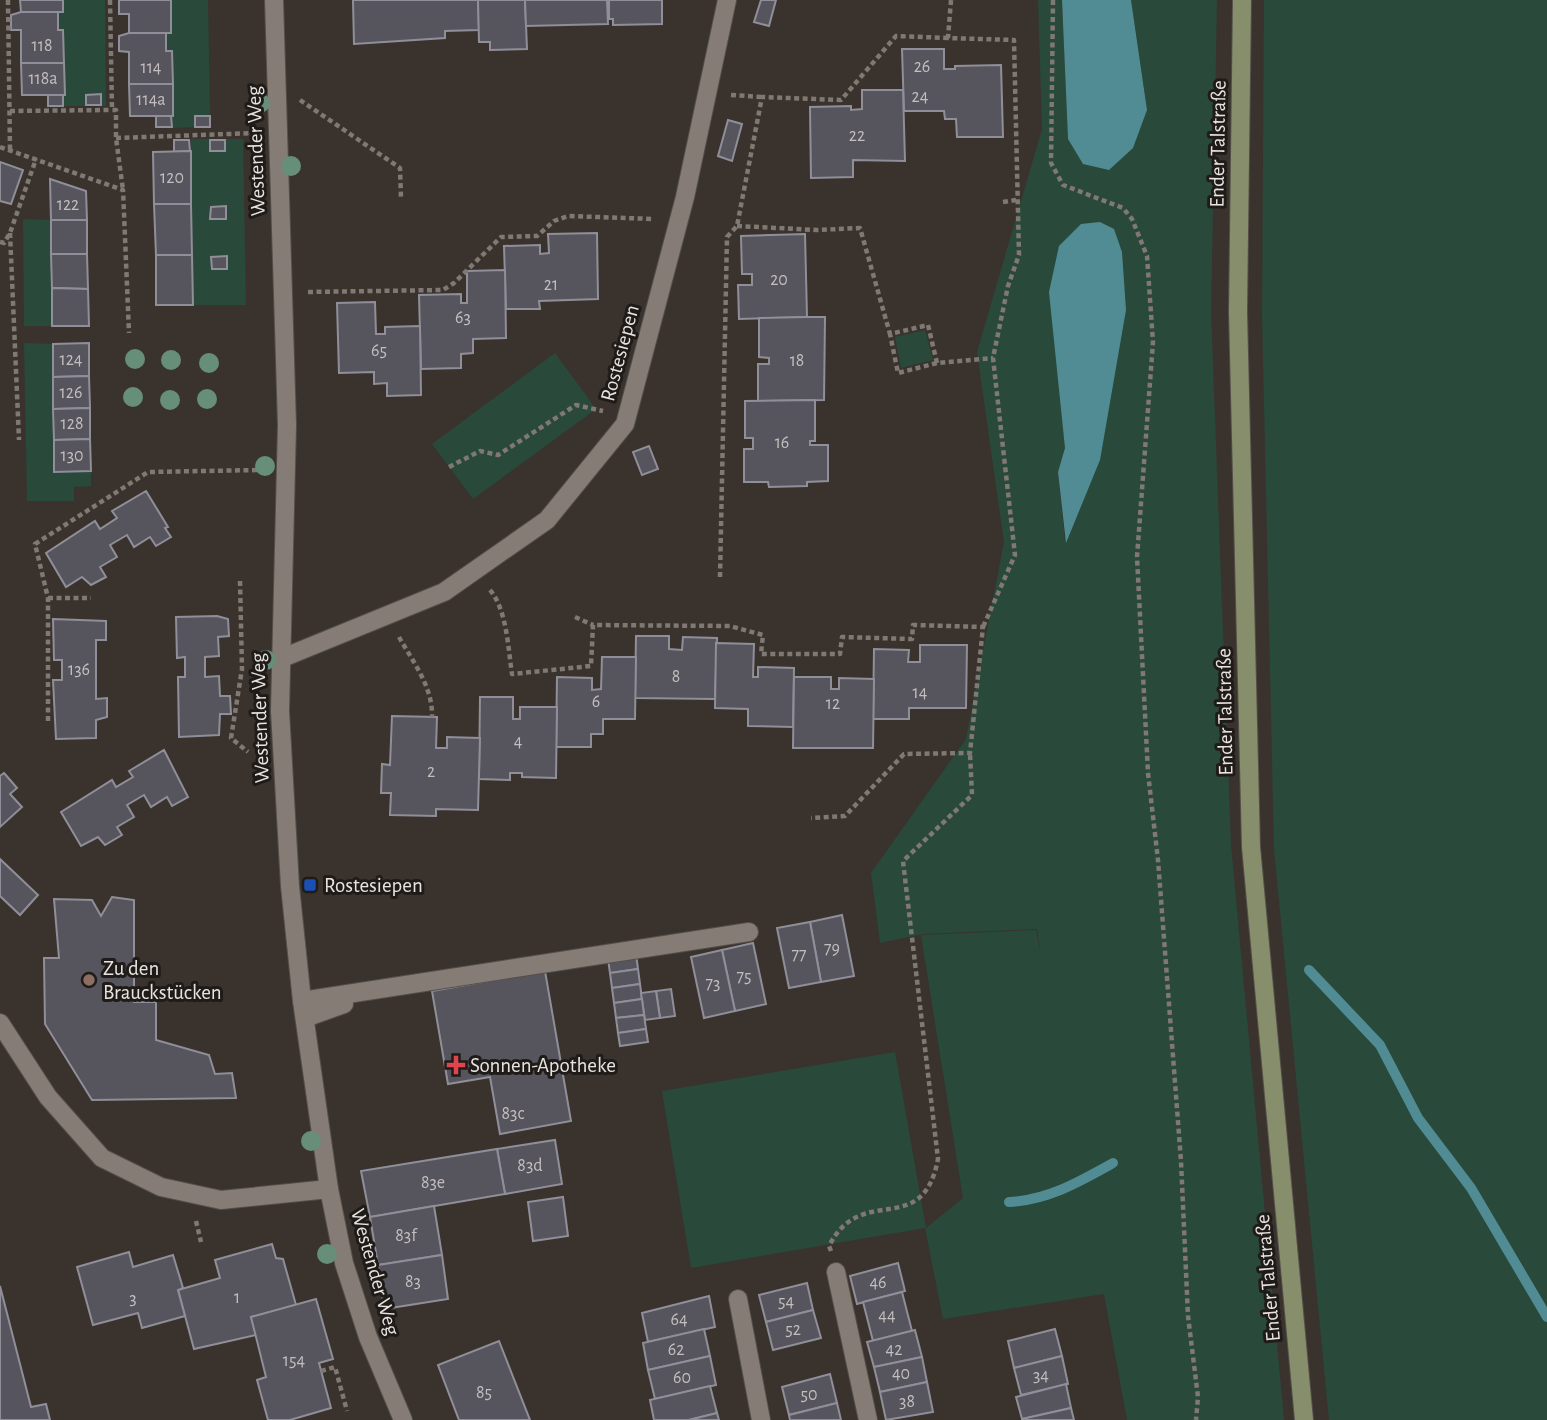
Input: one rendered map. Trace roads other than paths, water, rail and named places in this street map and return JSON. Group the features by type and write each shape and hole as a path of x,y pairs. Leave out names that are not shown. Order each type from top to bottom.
{"main road":[{"name":"Ender Talstraße","path":"1242,0 1238,312 1251,847 1304,1420"}],"street":[{"name":"Westender Weg","path":"274,0 286,469 280,660 289,873 303,1009 329,1189 345,1263 368,1337 403,1420"},
{"name":"Rostesiepen","path":"280,660 444,592 547,520 625,424 679,220 709,94 727,0"},
{"path":"303,1009 749,932"},
{"path":"303,1009 344,1004"},
{"path":"0,1023 48,1097 102,1158 161,1187 221,1200 329,1189"},
{"path":"836,1272 868,1420"},
{"path":"738,1299 761,1420"}],"water":[{"path":"1062,0 1131,0 1147,110 1133,148 1109,170 1083,164 1068,139"},
{"path":"1100,222 1114,229 1122,252 1126,310 1100,460 1066,543 1058,472 1065,448 1049,292 1059,246 1081,224"}],"waterway":[{"path":"1309,970 1380,1045 1418,1118 1471,1188 1547,1317"},
{"path":"1009,1202 1050,1194 1113,1163"}],"place":[{"name":"Rostesiepen","path":"310,885"},
{"name":"Zu den Brauckstücken","path":"89,980"},
{"name":"Sonnen-Apotheke","path":"456,1065"}]}
